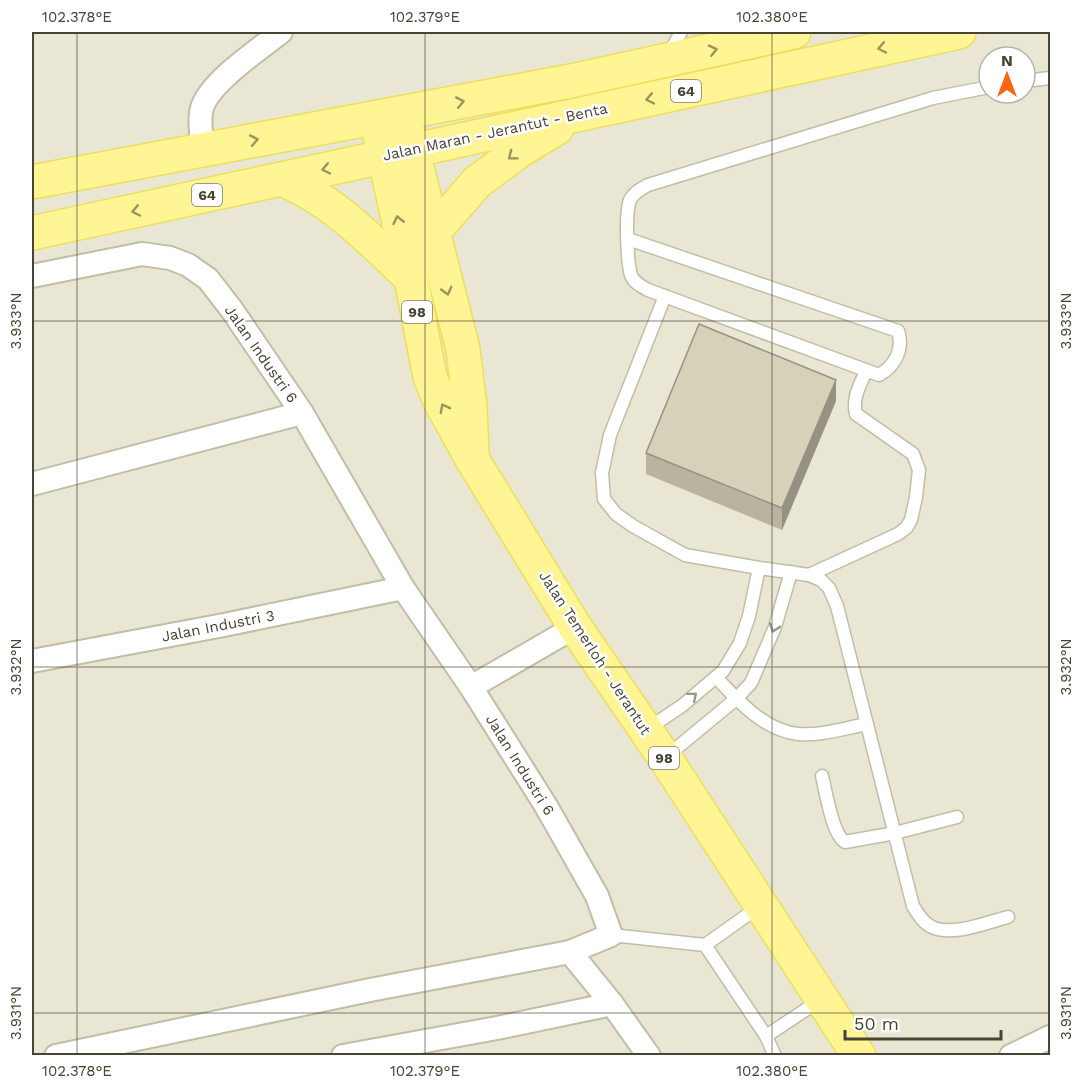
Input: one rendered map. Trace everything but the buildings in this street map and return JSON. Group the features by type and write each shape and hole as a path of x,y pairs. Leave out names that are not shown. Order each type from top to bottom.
{"main road":[{"name":"64","path":"32,182 576,80 794,32"},
{"name":"Jalan Maran - Jerantut - Benta","path":"32,233 959,32"},
{"path":"432,234 477,182 519,151 579,114"},
{"name":"Jalan Temerloh - Jerantut","path":"389,115 398,153 411,278 430,377 441,403 472,459 575,627 664,758 859,1056"},
{"name":"Jalan Temerloh - Jerantut","path":"398,153 432,234 464,358 470,407 472,459"},
{"path":"282,179 300,186 329,203 411,278"}],"street":[{"path":"203,150 200,113 204,99 214,87 281,32"},
{"name":"Jalan Industri 6","path":"32,276 142,254 170,258 188,265 208,279 232,310 302,413 404,588 471,687 546,806 597,896 611,935"},
{"path":"32,484 302,413"},
{"name":"Jalan Industri 3","path":"32,661 404,588"},
{"path":"471,687 575,627"},
{"path":"57,1056 126,1049 370,990 570,952 611,935"},
{"path":"570,952 612,1004 649,1056"},
{"path":"343,1056 399,1051 612,1004"},
{"path":"1011,1056 1050,1037"}],"lane":[{"path":"666,60 681,32"},
{"path":"628,239 898,331 901,340 896,359 891,367 879,375 648,290 636,283 632,275 628,239 627,213 630,200 636,192 648,185 933,98 977,89"},
{"path":"665,296 610,435 602,473 604,499 616,514 633,526 685,555 809,575 821,580 829,588 837,606 913,906 931,927 952,930 1008,917"},
{"path":"809,575 898,534 911,520 919,470 917,461 914,454 856,414 854,406 856,396 866,371"},
{"path":"645,731 683,705 723,671 740,643 749,616 759,568"},
{"path":"664,758 736,699 751,683 776,627 791,572"},
{"path":"716,677 736,699 765,722 797,734 815,734 867,724"},
{"path":"822,776 839,838 845,842 957,817"},
{"path":"611,935 705,945 760,906"},
{"path":"705,945 766,1036 775,1056"},
{"path":"766,1036 822,999"}],"shaded area":[{"path":"32,32 1050,32 1050,1055 32,1055"}]}
